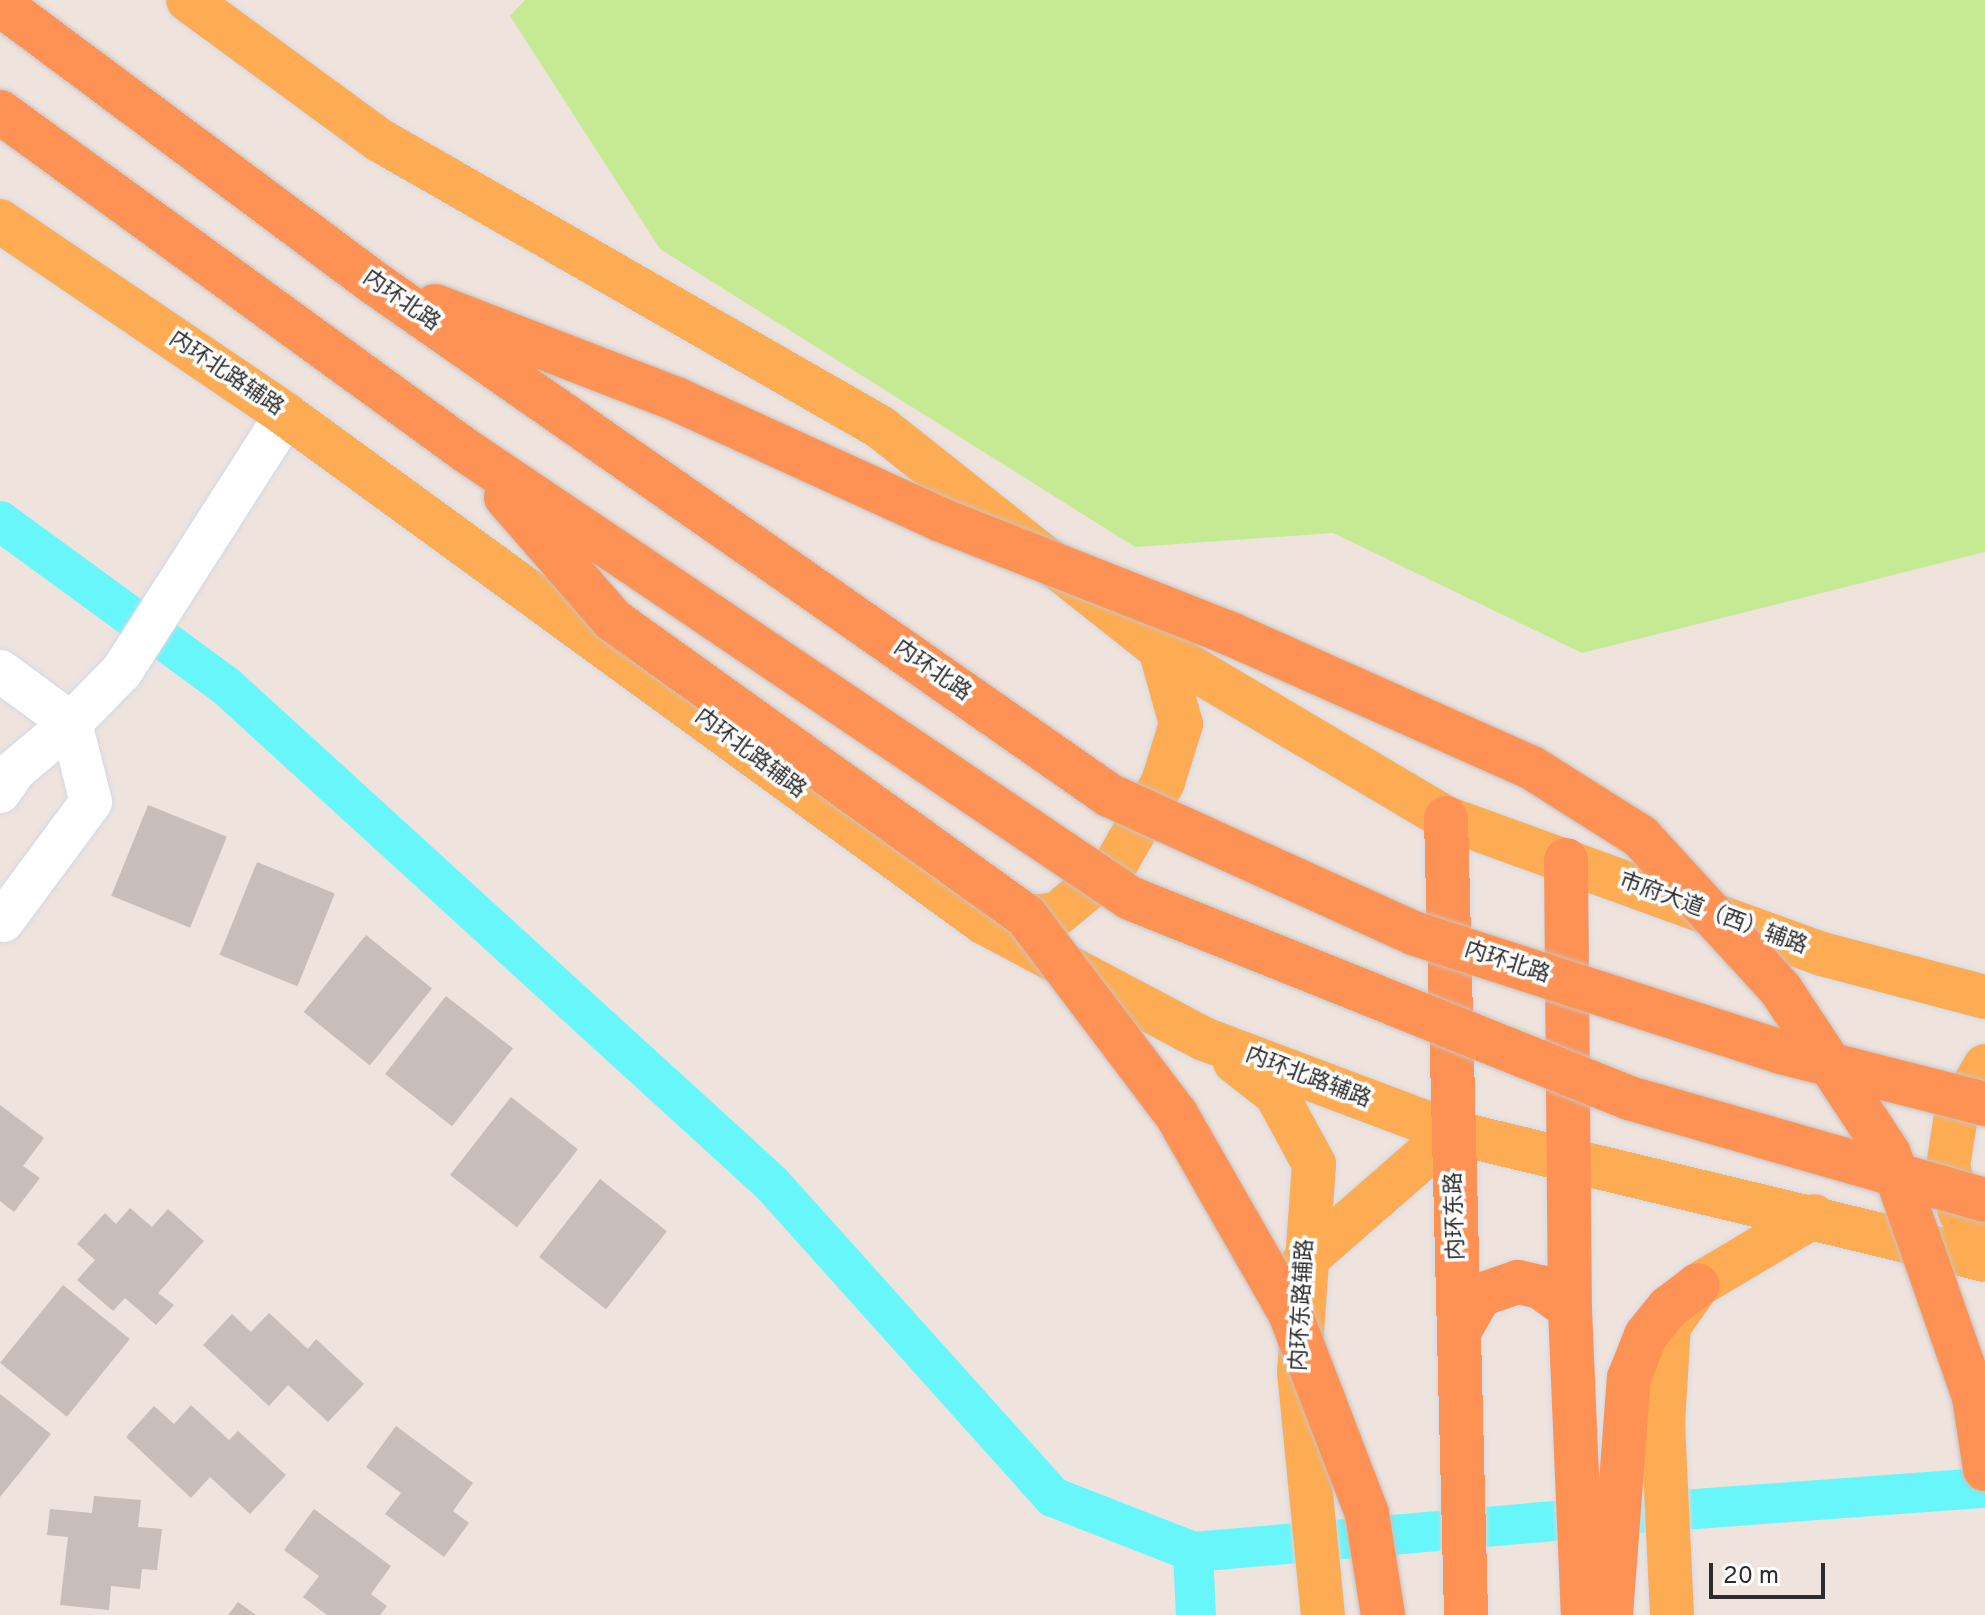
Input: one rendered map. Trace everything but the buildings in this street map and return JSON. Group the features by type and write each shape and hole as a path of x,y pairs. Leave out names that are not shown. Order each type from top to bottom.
{"highway":[{"name":"内环北路","path":"0,4 373,282 1109,795 1413,933 1781,1052 1985,1104"},
{"path":"0,112 465,450 1130,898 1629,1098 1985,1200"},
{"path":"373,282 678,400 939,519 1231,634 1532,768 1641,837 1781,990 1889,1154 1974,1397 1985,1469"},
{"path":"465,450 613,620 1026,916 1176,1114 1290,1313 1367,1514 1383,1615"},
{"name":"内环东路","path":"1446,818 1466,1615"},
{"path":"1566,860 1570,1309 1578,1421 1583,1615"},
{"path":"1460,1330 1480,1295 1518,1282 1540,1287 1570,1309"},
{"path":"1611,1615 1629,1378 1646,1335 1669,1307 1698,1285"}],"main road":[{"path":"188,0 381,141 880,427 1160,649 1446,818"},
{"name":"内环北路辅路","path":"0,221 286,415 983,922 1204,1039 1452,1132 1568,1159"},
{"path":"983,922 1057,914 1114,867 1163,782 1181,724 1160,649"},
{"name":"市府大道（西）辅路","path":"1446,818 1822,954 1985,997"},
{"name":"内环东路辅路","path":"1204,1039 1276,1094 1314,1164 1303,1262 1299,1371 1323,1615"},
{"path":"1985,1066 1956,1116 1948,1166 1960,1212 1985,1238"},
{"path":"1303,1262 1452,1132"},
{"path":"1568,1159 1814,1216 1985,1260"},
{"path":"1672,1615 1663,1423 1669,1326 1698,1285 1814,1216"}],"street":[{"path":"0,792 14,771 71,723 122,671 286,415"},
{"path":"0,671 71,723 91,802 1,928"}],"green space":[{"path":"525,0 1985,0 1985,552 1582,653 1333,533 1135,547 660,249 510,16"}],"waterway":[{"path":"0,521 225,685 772,1184 1053,1497 1193,1552 1592,1518"},
{"path":"1641,1513 1985,1488"},
{"path":"1193,1552 1196,1615"}]}
